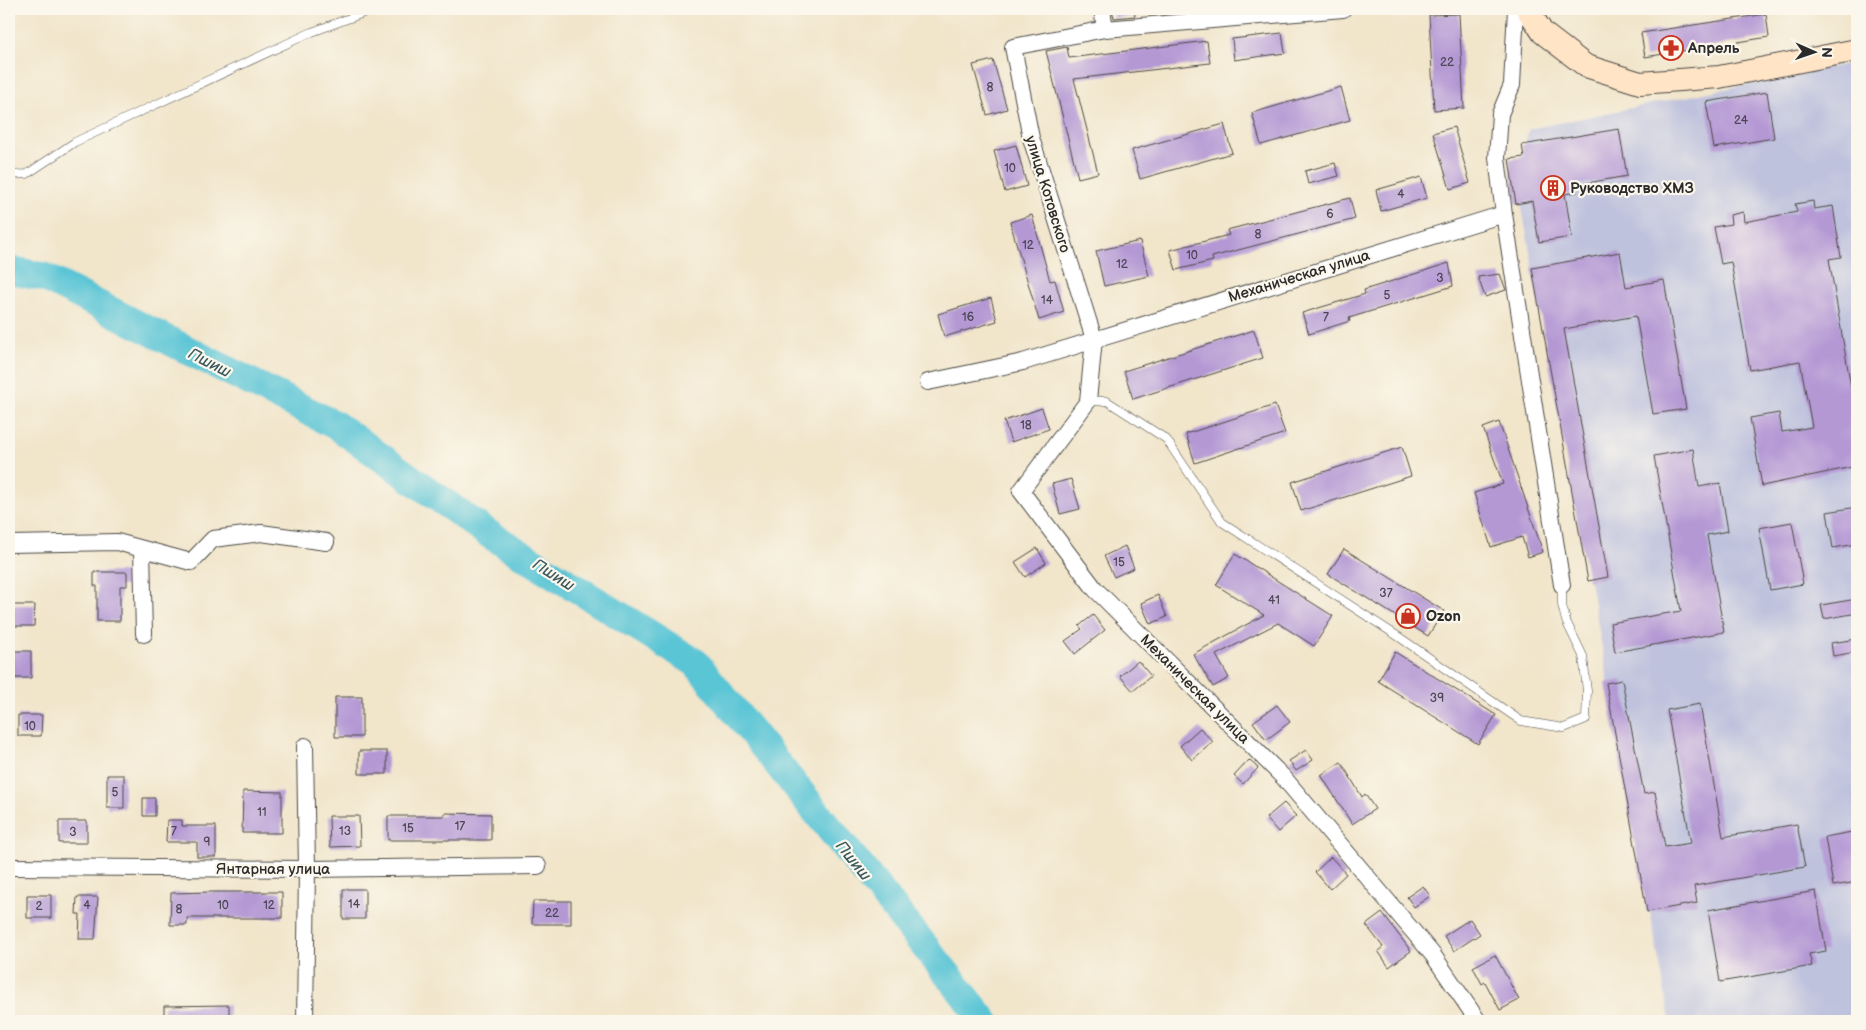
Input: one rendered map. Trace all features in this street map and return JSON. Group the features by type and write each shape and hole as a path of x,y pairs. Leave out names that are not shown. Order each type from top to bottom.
{"main road":[{"path":"1527,9 1543,33 1586,66 1640,83 1719,77 1857,50"}],"street":[{"path":"1102,9 1105,29 1343,9"},
{"path":"1516,9 1512,85 1500,114 1497,158 1504,214 1562,585"},
{"name":"улица Котовского","path":"1094,339 1031,138 1013,47 1105,29"},
{"name":"Механическая улица","path":"928,382 1023,362 1504,214"},
{"path":"1088,401 1094,339"},
{"name":"Механическая улица","path":"1088,401 1021,491 1095,588 1284,778 1433,955 1478,1021"},
{"path":"9,544 117,542 191,562 213,539 261,533 326,542"},
{"path":"142,549 144,634"},
{"path":"304,1021 307,870 305,746"},
{"name":"Янтарная улица","path":"9,867 307,870 538,866"}],"lane":[{"path":"9,175 27,174 75,142 312,32 374,9"},
{"path":"1088,401 1107,401 1166,439 1222,522 1399,637 1521,721 1564,728 1586,719 1587,692 1583,656 1566,622 1562,605 1562,585"}],"shaded area":[{"path":"1857,62 1857,1021 1670,1021 1516,175 1529,129"}],"building":[{"path":"1112,9 1134,9 1135,16 1114,18"},
{"path":"1459,14 1464,108 1434,110 1429,15"},
{"path":"1766,14 1769,37 1645,57 1641,33"},
{"path":"1282,33 1285,53 1234,60 1232,39"},
{"path":"1207,41 1210,63 1074,79 1098,173 1078,178 1046,51 1067,47 1069,58"},
{"path":"993,60 1007,109 987,115 973,65"},
{"path":"1341,87 1350,120 1261,145 1252,113"},
{"path":"1767,92 1774,138 1714,148 1706,102"},
{"path":"1224,124 1232,153 1140,179 1132,150"},
{"path":"1454,127 1470,183 1450,189 1433,133"},
{"name":"Руководство ХМЗ","path":"1619,129 1627,176 1576,185 1577,192 1565,194 1572,237 1539,242 1532,201 1516,204 1509,159 1524,157 1522,145"},
{"path":"1016,145 1027,186 1005,192 994,151"},
{"path":"1335,163 1339,176 1308,184 1305,171"},
{"path":"1421,177 1427,198 1381,211 1376,190"},
{"path":"1350,198 1355,219 1212,257 1213,261 1176,270 1170,250 1229,235 1227,230"},
{"path":"1813,201 1814,209 1833,206 1841,257 1829,259 1857,422 1857,466 1762,486 1750,418 1779,413 1782,432 1812,427 1800,361 1750,370 1731,262 1721,264 1714,227 1731,224 1730,215 1743,212 1744,222 1797,212 1795,204"},
{"path":"1032,215 1050,281 1055,280 1064,312 1039,320 1010,222"},
{"path":"1140,241 1149,276 1104,286 1096,251"},
{"path":"1620,252 1626,287 1664,280 1686,409 1653,414 1636,316 1564,329 1608,577 1588,581 1532,268"},
{"path":"1449,263 1453,286 1349,318 1350,321 1309,334 1302,313 1365,294 1364,290"},
{"path":"1500,274 1506,290 1485,297 1478,277"},
{"path":"991,298 997,321 944,337 938,314"},
{"path":"1254,330 1263,358 1133,399 1124,371"},
{"path":"1275,405 1285,433 1195,463 1186,434"},
{"path":"1042,408 1049,429 1011,442 1004,421"},
{"path":"1499,422 1543,552 1528,557 1522,537 1491,547 1474,493 1503,484 1483,428"},
{"path":"1402,447 1411,476 1301,511 1292,482"},
{"path":"1693,449 1699,487 1720,483 1728,531 1707,535 1724,632 1615,652 1610,623 1681,611 1654,456"},
{"path":"1071,479 1080,509 1060,514 1052,484"},
{"path":"1857,507 1857,544 1833,548 1827,512"},
{"path":"1792,522 1803,584 1770,590 1759,528"},
{"path":"1125,546 1134,568 1114,577 1104,556"},
{"path":"1037,548 1046,563 1025,577 1015,562"},
{"path":"1344,549 1444,611 1428,636 1328,574"},
{"path":"1235,554 1333,616 1314,646 1278,623 1216,655 1229,678 1213,687 1193,654 1264,615 1216,585"},
{"path":"94,572 127,572 127,586 120,586 120,621 97,621 97,586 94,586"},
{"path":"1158,595 1167,617 1150,624 1141,603"},
{"path":"1857,599 1857,613 1824,619 1821,605"},
{"path":"10,605 35,605 34,626 10,626"},
{"path":"1093,615 1105,630 1075,654 1065,641 1082,629 1079,626"},
{"path":"1857,639 1857,652 1833,656 1831,643"},
{"path":"10,651 31,651 31,678 10,678"},
{"path":"1395,652 1496,715 1478,744 1378,681"},
{"path":"1138,661 1151,676 1133,691 1120,676"},
{"path":"1622,680 1644,794 1655,792 1665,847 1691,843 1667,710 1700,704 1723,837 1797,824 1805,867 1694,886 1697,903 1647,912 1606,683"},
{"path":"335,697 362,697 362,737 335,737"},
{"path":"1277,705 1290,722 1266,740 1253,722"},
{"path":"18,715 42,715 41,736 18,736"},
{"path":"1200,728 1213,742 1192,760 1180,746"},
{"path":"1306,750 1313,760 1296,771 1289,761"},
{"path":"359,751 387,751 387,774 359,774"},
{"path":"1249,760 1258,768 1243,784 1234,776"},
{"path":"1341,762 1362,797 1365,794 1375,809 1352,824 1321,775"},
{"path":"107,775 124,775 124,808 107,808"},
{"path":"243,791 282,792 282,833 242,833"},
{"path":"143,798 155,798 155,816 143,816"},
{"path":"1284,803 1296,816 1278,832 1266,818"},
{"path":"444,813 491,814 491,840 388,840 388,816 444,816"},
{"path":"329,816 359,816 360,846 330,847"},
{"path":"167,820 182,820 182,826 216,826 216,857 197,857 197,842 166,842"},
{"path":"59,821 87,821 87,843 59,843"},
{"path":"1857,831 1857,882 1833,886 1825,837"},
{"path":"1331,857 1346,874 1330,889 1315,872"},
{"path":"1423,886 1430,896 1414,907 1407,897"},
{"path":"343,889 365,889 365,919 343,919"},
{"path":"1816,891 1826,951 1809,954 1812,966 1720,982 1708,910"},
{"path":"282,892 282,918 187,918 187,925 170,925 171,893"},
{"path":"27,895 51,895 51,918 27,918"},
{"path":"77,897 98,897 95,939 79,939 80,914 76,914"},
{"path":"533,901 571,901 571,924 532,924"},
{"path":"1382,913 1411,951 1389,967 1378,951 1383,947 1366,925"},
{"path":"1470,919 1480,934 1454,951 1444,936"},
{"path":"1495,955 1519,1000 1500,1010 1485,982 1482,984 1473,967"},
{"path":"229,1005 229,1021 164,1021 164,1006"}],"waterway":[{"name":"Пшиш","path":"9,270 44,277 337,426 489,534 696,663 985,1021"}],"place":[{"name":"Апрель","path":"1671,48"},
{"name":"Руководство ХМЗ","path":"1553,188"},
{"name":"Ozon","path":"1408,616"}]}
